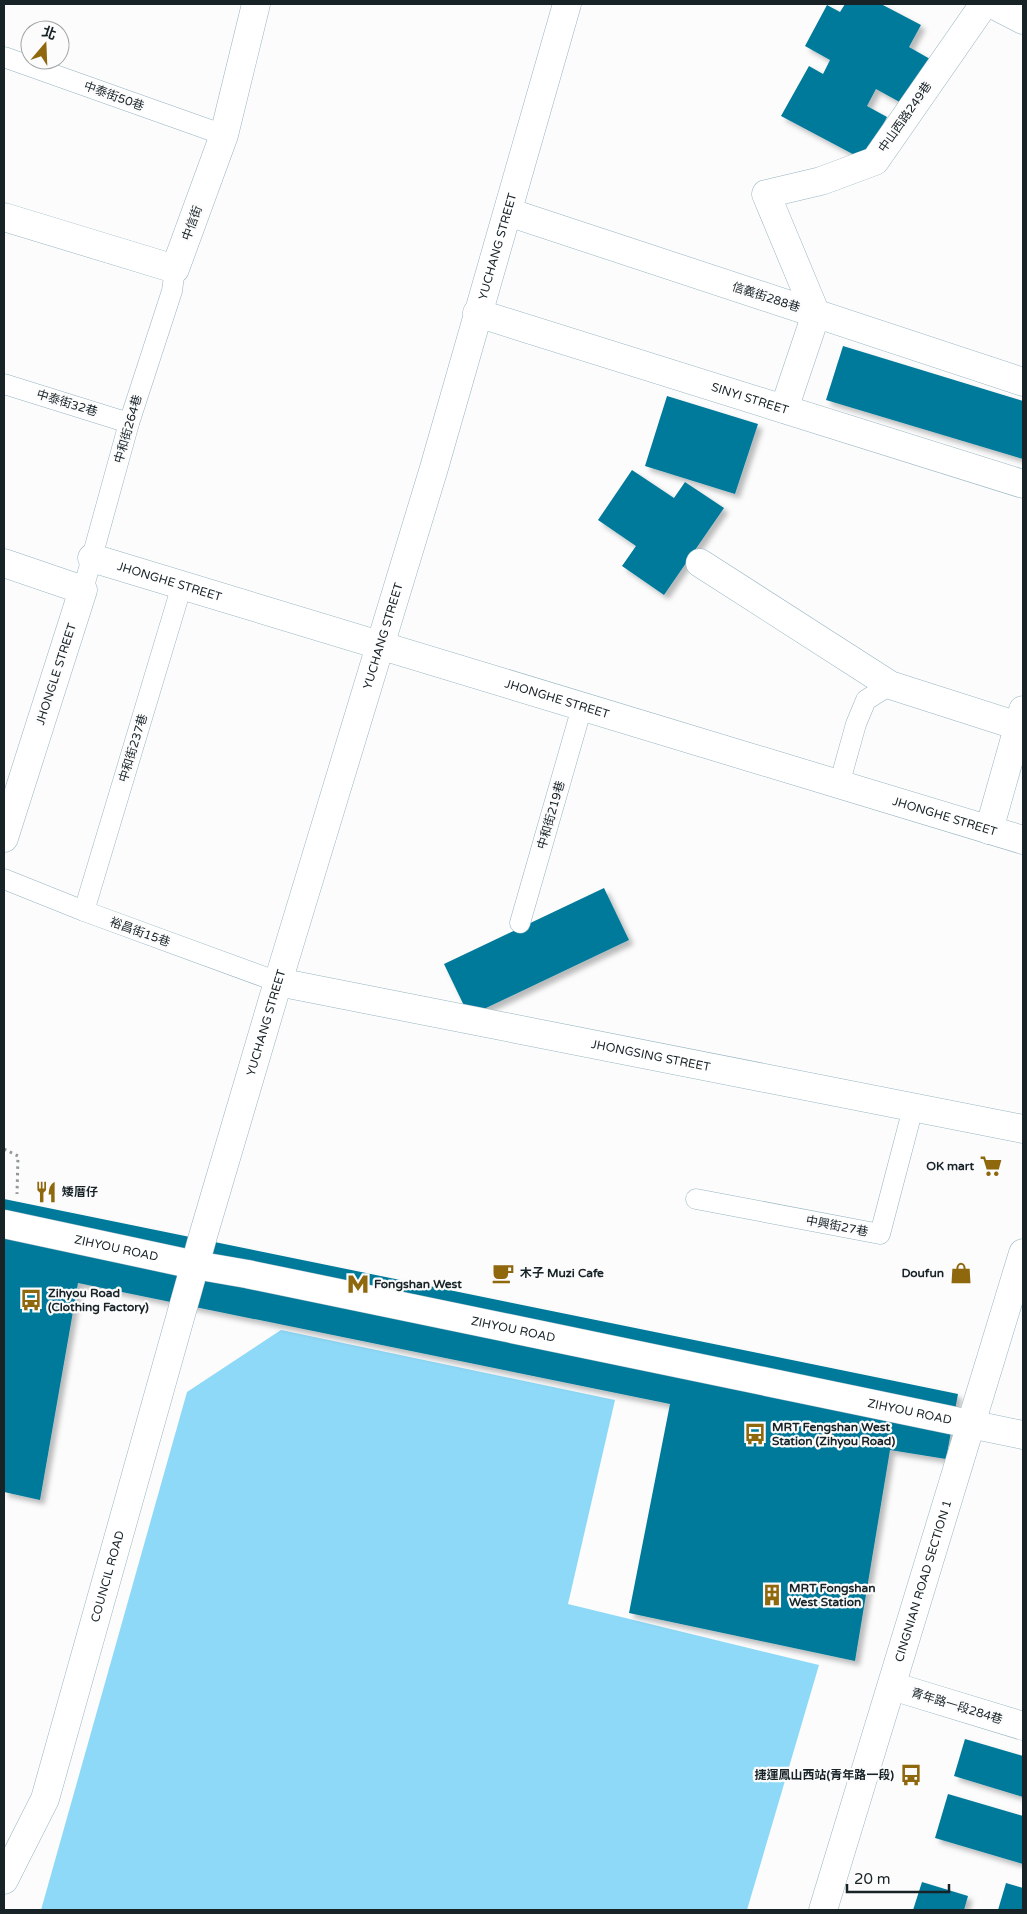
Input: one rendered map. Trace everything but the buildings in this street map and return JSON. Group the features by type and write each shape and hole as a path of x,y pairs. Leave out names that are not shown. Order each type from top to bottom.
{"street":[{"name":"中信街","path":"175,269 224,135 256,4"},
{"name":"YUCHANG STREET","path":"195,1265 278,982 434,468 567,4"},
{"name":"中山西路249巷","path":"816,314 766,194 821,181 875,161 984,4"},
{"path":"992,4 1023,20"},
{"name":"信義街288巷","path":"508,212 1023,382"},
{"path":"4,217 175,269"},
{"name":"SINYI STREET","path":"477,313 1023,484"},
{"path":"784,409 816,314"},
{"name":"JHONGHE STREET","path":"92,558 1023,840"},
{"path":"4,563 83,590"},
{"path":"700,563 890,685 1021,717 989,830"},
{"name":"JHONGLE STREET","path":"4,838 83,590"},
{"name":"JHONGSING STREET","path":"278,982 1023,1129"},
{"name":"ZIHYOU ROAD","path":"10,1225 195,1265 247,1274 1023,1435"},
{"name":"CINGNIAN ROAD SECTION 1","path":"823,1910 1023,1253"},
{"name":"COUNCIL ROAD","path":"4,1880 45,1799 195,1265"},
{"name":"青年路一段284巷","path":"892,1686 1023,1726"}],"lane":[{"name":"中泰街50巷","path":"4,57 224,135"},
{"name":"中和街264巷","path":"83,590 129,423 172,291 175,269"},
{"name":"中泰街32巷","path":"4,384 129,423"},
{"name":"中和街237巷","path":"84,911 182,585"},
{"path":"839,785 856,724 866,700 890,685"},
{"name":"中和街219巷","path":"520,924 582,706"},
{"name":"裕昌街15巷","path":"4,879 84,911 278,982"},
{"name":"中興街27巷","path":"696,1199 880,1234 913,1108"}],"path":[{"path":"4,1149 18,1156 10,1225"}],"shaded area":[{"path":"281,1330 615,1400 568,1604 819,1665 747,1910 41,1910 187,1392"}],"place":[{"name":"OK mart","path":"991,1166"},
{"name":"矮厝仔","path":"46,1192"},
{"name":"木子 Muzi Cafe","path":"503,1273"},
{"name":"Doufun","path":"961,1273"},
{"name":"Fongshan West","path":"358,1284"},
{"name":"Zihyou Road (Clothing Factory)","path":"31,1300"},
{"name":"MRT Fengshan West Station (Zihyou Road)","path":"755,1434"},
{"name":"MRT Fongshan West Station","path":"772,1595"},
{"name":"捷運鳳山西站(青年路一段)","path":"911,1775"}]}
